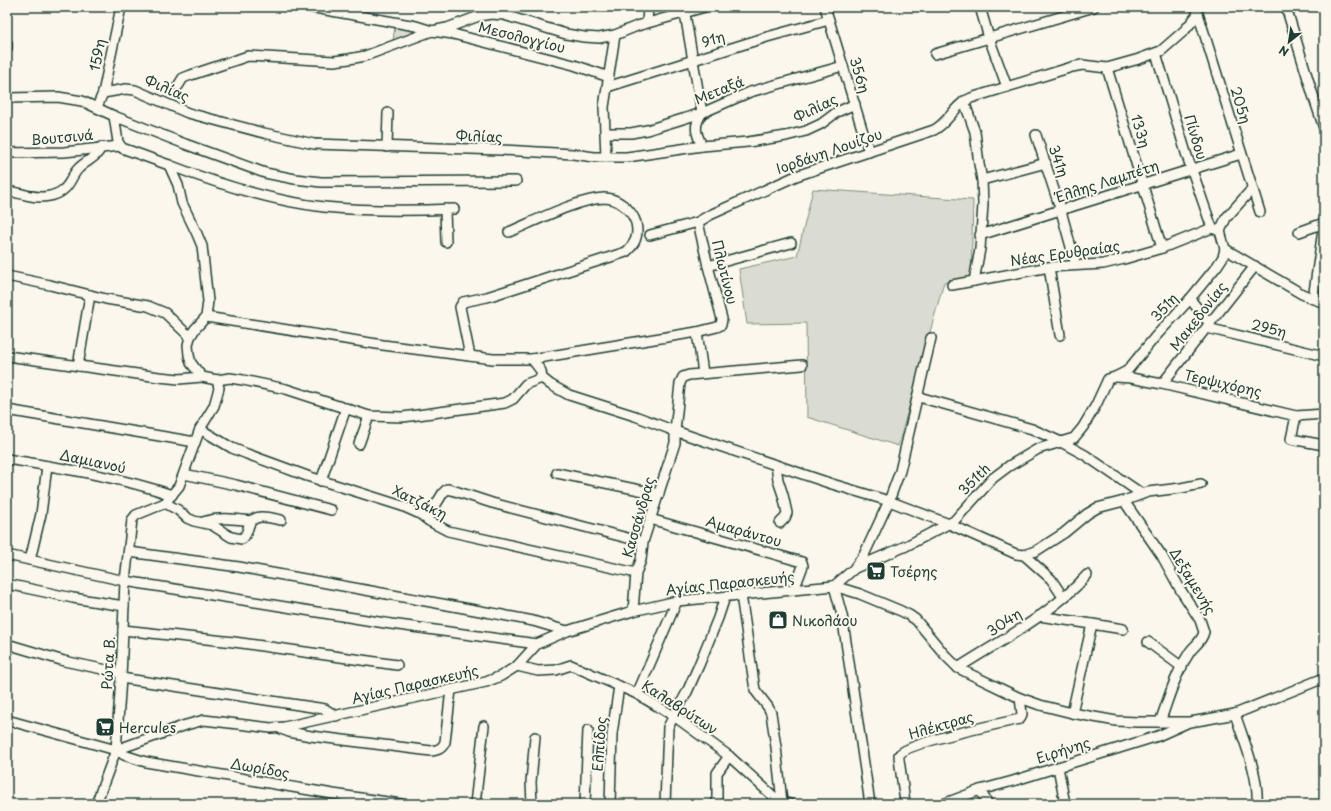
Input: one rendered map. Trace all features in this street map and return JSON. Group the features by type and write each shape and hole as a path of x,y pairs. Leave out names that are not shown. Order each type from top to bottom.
{"street":[{"name":"159η","path":"97,107 103,93 120,7"},
{"name":"Μεσολογγίου","path":"309,7 453,34 574,65 609,77"},
{"path":"647,23 648,7"},
{"path":"178,86 183,78 248,56 334,61 365,56 432,31 447,28 481,12 504,15 566,34 599,38 615,35 684,10 705,7"},
{"name":"356η","path":"825,7 870,152"},
{"path":"980,7 989,38 1007,87"},
{"path":"935,54 1094,7"},
{"path":"1286,7 1324,128"},
{"path":"684,10 702,113 697,120 696,128 702,146"},
{"path":"974,281 980,249 983,204 982,180 978,164 975,132 964,101 1072,67 1082,65 1107,68 1156,53 1161,51 1186,30 1197,10"},
{"name":"205η","path":"1197,10 1260,212"},
{"name":"91η","path":"607,88 692,60 829,20"},
{"path":"606,157 604,117 615,35"},
{"path":"7,43 7,49"},
{"name":"Πίνδου","path":"1156,53 1192,169 1225,249"},
{"name":"Μεταξά","path":"606,133 631,133 647,130 702,113 750,92 843,66"},
{"name":"133η","path":"1107,68 1162,248"},
{"name":"Φιλίας","path":"103,93 126,88 135,90 156,100 194,114 288,139 314,144 501,150 606,157 627,157 702,146 748,142 806,131 855,104"},
{"path":"7,98 58,97 82,101 114,116 185,144 265,173 294,179 321,182 516,181"},
{"name":"Ιορδάνη Λουίζου","path":"650,235 698,222 710,215 796,176 934,130 947,121 964,101"},
{"path":"387,147 388,113"},
{"path":"114,116 118,142 122,148 243,190 309,204 357,209 449,209 446,242"},
{"name":"341η","path":"1036,135 1061,211 1076,265"},
{"path":"7,192 39,197 59,194 67,187 78,168 95,157 101,147"},
{"name":"Βουτσινά","path":"7,154 64,152 101,147 122,148"},
{"name":"Έλλης Λαμπέτη","path":"980,235 1241,154"},
{"path":"982,180 1046,163"},
{"path":"169,165 178,185 182,203 198,234 202,246 208,300 206,317 190,338 188,345 188,355 191,363 202,377"},
{"path":"1216,229 1252,189"},
{"path":"470,356 460,307 463,302 486,297 626,252 632,247 637,239 638,229 634,216 623,205 614,200 604,198 583,202 509,232"},
{"name":"Πλωτίνου","path":"697,332 717,327 721,324 722,319 698,222"},
{"path":"1299,232 1324,223 1313,299"},
{"name":"Νέας Ερυθραίας","path":"952,285 1049,267 1103,264 1162,248 1216,229"},
{"path":"708,266 791,243"},
{"path":"1225,249 1296,290 1324,303"},
{"name":"351η","path":"1116,377 1127,371 1155,337 1190,299 1221,261 1225,249"},
{"name":"Μακεδονίας","path":"1162,384 1255,266"},
{"path":"1049,267 1060,335"},
{"path":"7,276 90,295 148,306 160,310 172,319 190,338"},
{"path":"78,366 90,295"},
{"path":"1190,299 1208,326"},
{"path":"206,317 384,345 493,359 532,358 697,332 704,374 802,365"},
{"name":"295η","path":"1208,326 1324,356"},
{"path":"855,568 864,555 889,501 900,471 919,397 931,338"},
{"path":"7,356 159,377 179,379 202,377 218,380 230,378 243,380 286,389 369,416 403,417 505,403 513,399 526,384 542,378"},
{"path":"532,358 541,371 542,378 569,395 635,416 832,484 889,501 949,524 1006,550 1024,555 1051,579 1063,598"},
{"name":"Κασσάνδρας","path":"633,611 636,573 641,560 643,542 675,443 680,383 683,377 704,374"},
{"name":"Τερψιχόρης","path":"1116,377 1131,378 1162,384 1296,416 1324,414"},
{"name":"351th","path":"834,586 855,568 906,546 949,524 958,517 993,478 1038,449 1074,438 1083,427 1096,405 1108,379 1116,377"},
{"path":"218,380 219,388 214,406 200,429 179,486 165,503 178,510 187,518 212,526 231,537 242,539 247,535 251,522 256,518 262,517 282,520"},
{"path":"919,397 1032,429 1085,455 1142,494"},
{"path":"321,480 346,408"},
{"path":"7,410 195,442"},
{"path":"359,444 369,416"},
{"path":"1296,416 1291,440 1324,445"},
{"name":"Χατζάκη","path":"200,429 232,448 321,480 402,506 420,514 448,531 636,573"},
{"name":"Δαμιανού","path":"7,459 144,486 172,495"},
{"path":"776,465 778,480 787,513 780,524"},
{"path":"30,560 41,514 48,466"},
{"path":"557,473 659,494"},
{"path":"184,474 330,510"},
{"path":"1024,555 1036,550 1064,532 1092,510 1155,490 1182,488 1202,484"},
{"path":"427,519 447,489 492,503 643,542"},
{"name":"Δεξαμενής","path":"1124,501 1162,556 1203,626 1204,632 1200,642 1188,654 1160,722"},
{"name":"Ρώτα Β.","path":"96,804 116,750 124,606 132,520 136,515 165,503"},
{"path":"202,522 212,519 225,518 251,522"},
{"name":"Αμαράντου","path":"650,519 802,562 803,566 794,590"},
{"path":"129,552 239,567 533,621 567,631"},
{"path":"7,555 126,581 391,624 537,644"},
{"name":"304η","path":"958,668 1039,616 1078,586 1087,575"},
{"path":"7,584 73,598 124,606"},
{"path":"834,586 842,615 870,804"},
{"name":"Αγίας Παρασκευής","path":"116,750 204,720 271,728 292,726 486,682 501,676 517,666 537,644 567,631 633,611 677,601 834,586 860,594 909,615 916,620 945,655 958,668 1020,698 1072,713 1126,722 1190,722 1208,720 1235,714 1324,678"},
{"path":"741,595 755,690 771,713 786,803"},
{"path":"665,804 668,727 687,692 702,658 725,597"},
{"path":"637,694 677,601"},
{"path":"1039,616 1123,629"},
{"path":"1072,713 1092,624"},
{"path":"123,630 234,642 397,665"},
{"path":"1148,642 1182,667"},
{"path":"7,644 64,661 121,675 324,709 336,716"},
{"name":"Καλαβρύτων","path":"517,666 538,671 556,670 571,665 637,694 674,716 729,756 767,791 786,803"},
{"name":"Ελπίδος","path":"610,804 612,734 619,686"},
{"path":"277,727 289,732 311,736 431,751 438,750 445,742 451,690"},
{"name":"Ηλέκτρας","path":"905,804 903,778 898,761 899,756 903,751 934,740 1020,718 1022,714 1020,698"},
{"path":"1235,714 1254,773 1257,804"},
{"path":"7,720 116,750"},
{"name":"Ειρήνης","path":"943,804 980,790 1158,736 1190,722"},
{"path":"475,804 484,726"},
{"path":"585,804 588,730"},
{"path":"532,804 531,782 535,737"},
{"name":"Δωρίδος","path":"116,750 124,755 146,762 401,804"},
{"path":"717,804 717,773 729,756"},
{"path":"1058,766 1065,804"},
{"path":"980,790 988,804"}],"shaded area":[{"path":"395,26 421,31 393,41"},
{"path":"813,189 973,200 971,278 944,282 898,446 807,417 806,323 747,324 739,269 797,256"}],"place":[{"name":"Τσέρης","path":"876,571"},
{"name":"Νικολάου","path":"778,620"},
{"name":"Hercules","path":"105,727"}]}
